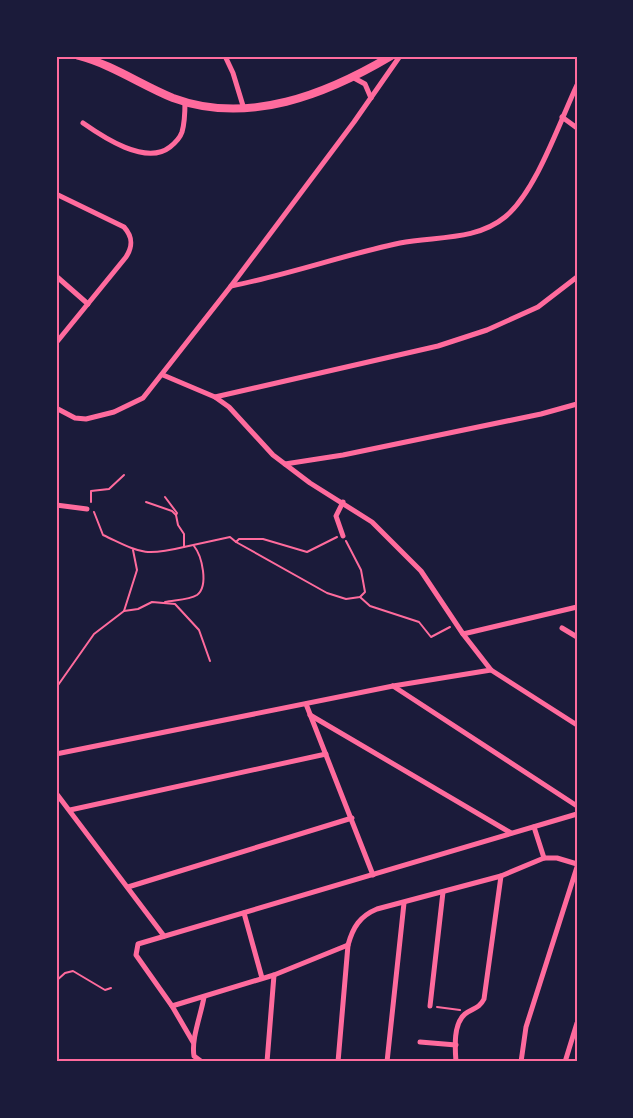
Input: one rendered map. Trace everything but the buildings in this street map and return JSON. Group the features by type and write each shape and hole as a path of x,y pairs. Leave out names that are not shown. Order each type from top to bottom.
{"street":[{"path":"79,56 110,67 156,90 185,101 209,107 244,108 292,100 354,78 391,56"},
{"path":"225,56 233,73 244,108"},
{"path":"56,408 70,416 86,419 114,412 143,398 163,375 231,286 400,56"},
{"path":"354,78 365,84 371,98"},
{"path":"231,286 402,243 467,234 489,227 507,216 527,191 577,85"},
{"path":"83,123 108,140 134,151 165,151 182,133 185,101"},
{"path":"562,117 577,128"},
{"path":"56,194 114,221 124,227 131,239 129,252 56,343"},
{"path":"56,276 88,304"},
{"path":"214,397 438,346 487,330 538,307 577,276"},
{"path":"163,375 214,397 230,407 263,444 285,464 372,522 421,571 463,634 491,670 577,725"},
{"path":"285,464 343,456 541,414 577,404"},
{"path":"343,502 336,516 343,535"},
{"path":"56,505 87,508"},
{"path":"463,634 577,607"},
{"path":"562,628 577,636"},
{"path":"56,754 393,686 491,670"},
{"path":"393,686 577,806"},
{"path":"306,704 373,875"},
{"path":"310,715 511,834"},
{"path":"70,810 326,754"},
{"path":"56,792 164,936"},
{"path":"193,1042 172,1006 135,952 138,944 577,814"},
{"path":"128,887 352,818"},
{"path":"534,827 544,858"},
{"path":"338,1062 348,945 351,932 364,914 501,876 544,858 557,858 577,865 526,1027 521,1062"},
{"path":"456,1062 457,1028 466,1013 480,1006 484,999 501,876"},
{"path":"430,1006 443,892"},
{"path":"387,1062 404,903"},
{"path":"244,913 262,978"},
{"path":"172,1006 274,975 348,945"},
{"path":"267,1062 274,975"},
{"path":"202,1062 194,1056 193,1042 200,1023 204,997"},
{"path":"565,1062 577,1023"},
{"path":"420,1042 456,1045"}],"path":[{"path":"124,475 109,488 91,491 91,508 103,535 132,549 150,554 230,537 236,542 327,594 346,599 360,597 364,592 361,570 343,535 307,552 263,539 239,539 236,542"},
{"path":"165,497 178,512 176,515 178,525 184,534 184,547"},
{"path":"146,502 172,511 176,515"},
{"path":"160,603 196,595 201,590 203,563 194,546"},
{"path":"124,611 137,570 132,549"},
{"path":"360,597 370,606 419,622 431,637 456,624"},
{"path":"56,688 94,634 124,611 138,609 152,602 175,604 199,630 210,661"},
{"path":"56,981 65,973 73,971 104,990 111,988"},
{"path":"430,1006 460,1010 466,1013"}]}
